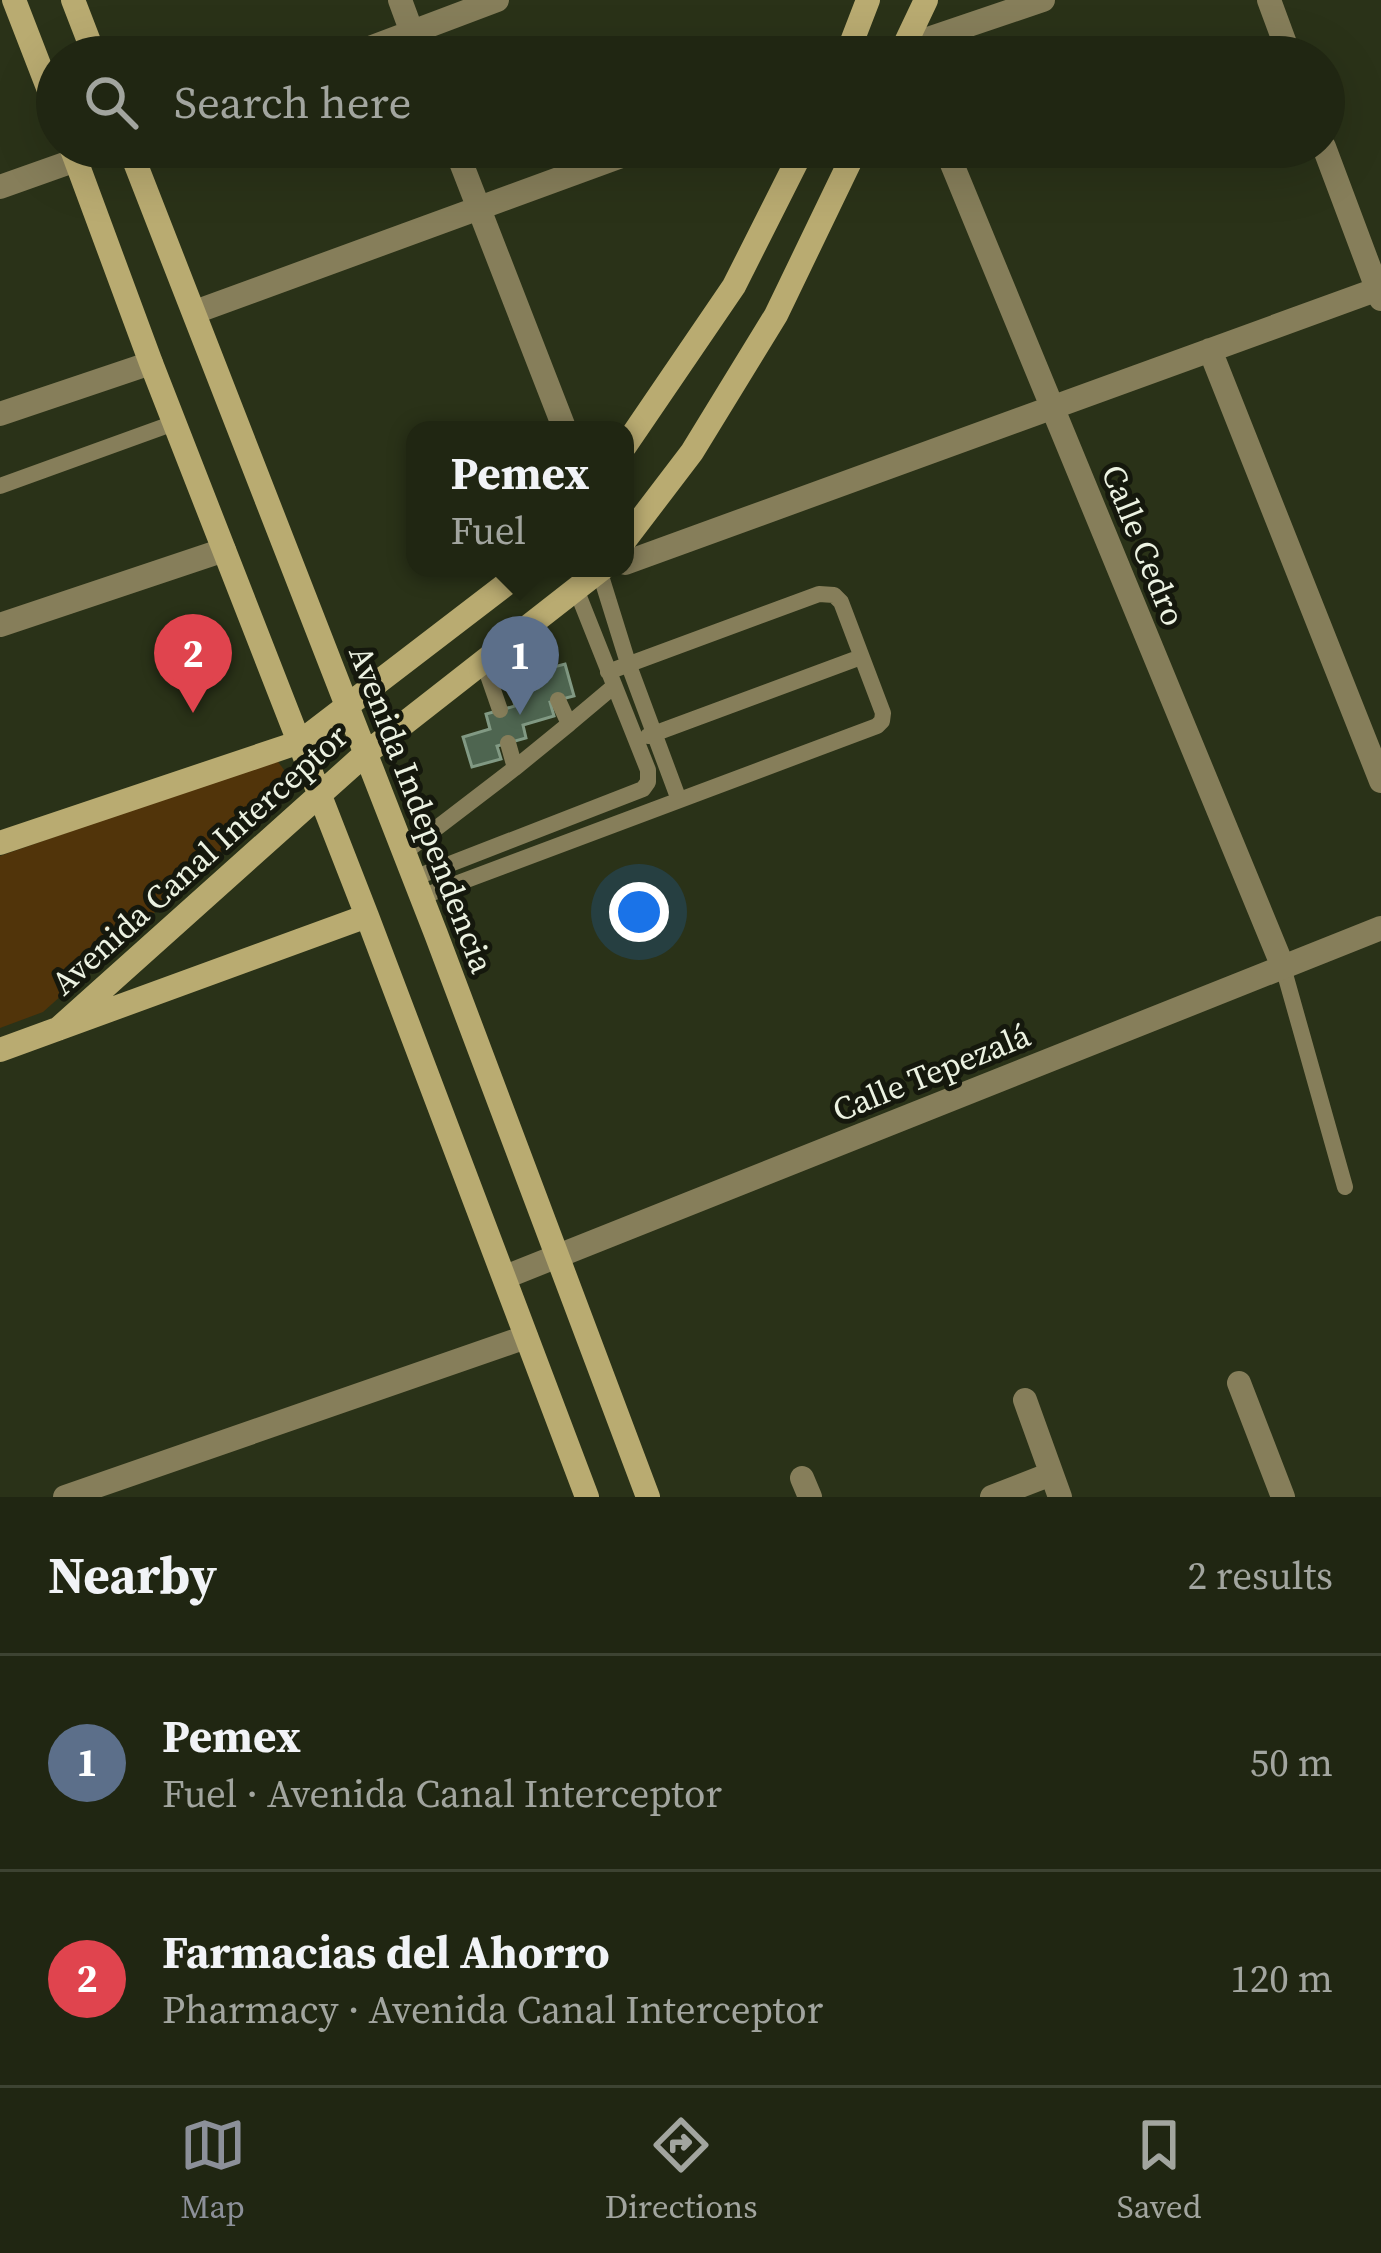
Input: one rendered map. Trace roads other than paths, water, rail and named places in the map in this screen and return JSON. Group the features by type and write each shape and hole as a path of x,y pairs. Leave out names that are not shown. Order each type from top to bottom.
{"main road":[{"path":"14,0 36,57"},
{"path":"73,0 87,36"},
{"path":"854,36 868,0"},
{"path":"911,36 926,0"},
{"path":"79,168 586,1497"},
{"name":"Avenida Independencia","path":"137,168 418,887 648,1497"},
{"path":"634,433 734,286 793,168"},
{"path":"634,528 692,452 776,315 846,168"},
{"name":"Avenida Canal Interceptor","path":"0,843 300,742 515,577"},
{"name":"Avenida Canal Interceptor","path":"0,1050 58,1029 364,754 594,577"},
{"path":"58,1029 367,916"}],"street":[{"path":"400,0 413,36"},
{"path":"401,36 497,0"},
{"path":"950,36 1043,0"},
{"path":"1269,0 1282,36"},
{"path":"0,187 43,168"},
{"path":"463,168 562,421"},
{"path":"195,312 587,168"},
{"name":"Calle Cedro","path":"954,168 1282,967"},
{"path":"634,560 1380,292 1332,168"},
{"path":"1210,350 1381,781"},
{"path":"0,414 151,363"},
{"path":"0,625 224,550"},
{"name":"Calle Tepezalá","path":"505,1277 1381,928"},
{"path":"65,1497 526,1337"},
{"path":"1239,1383 1283,1497"},
{"path":"992,1497 1056,1486 1025,1400"}],"lane":[{"path":"0,486 174,423"},
{"path":"607,577 628,664 680,800"},
{"path":"418,887 643,789 648,782 576,589"},
{"path":"404,853 569,724 628,664 819,594 834,595 842,602 883,713 877,726 680,800 418,887"},
{"path":"533,622 547,669"},
{"path":"635,741 861,658"},
{"path":"484,661 500,710"},
{"path":"558,700 569,724"},
{"path":"508,743 514,768"},
{"path":"1282,967 1345,1187"}],"place":[{"name":"Farmacias del Ahorro","path":"193,713"},
{"name":"Pemex","path":"520,715"}]}
